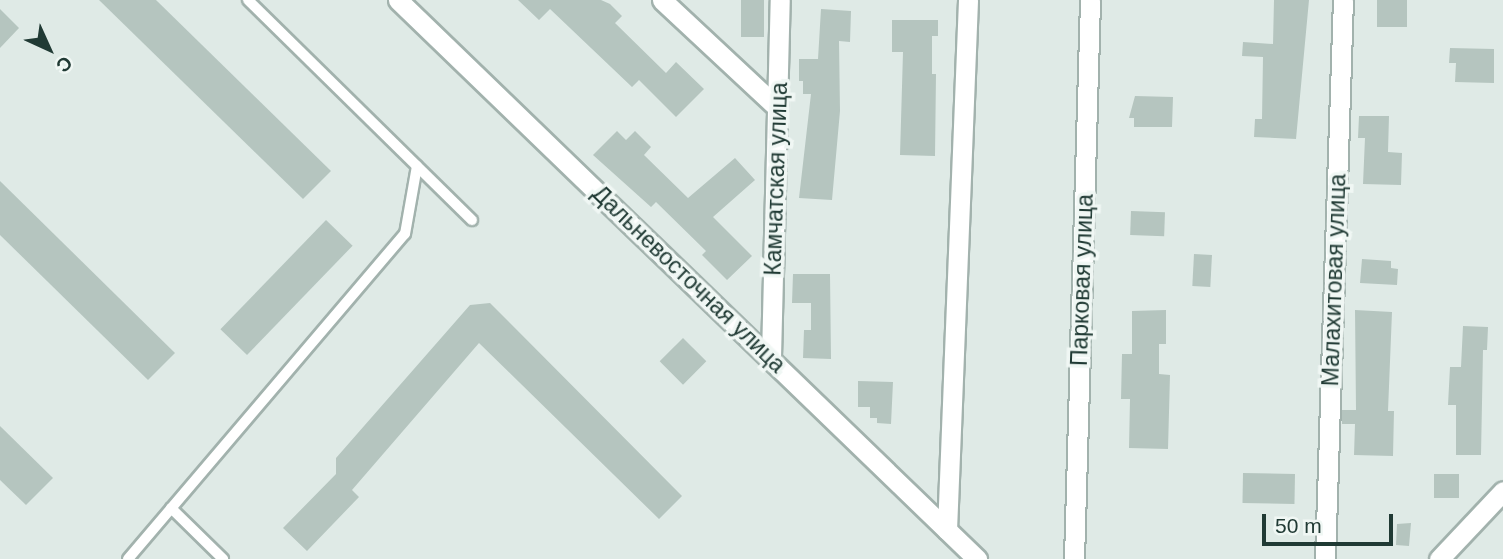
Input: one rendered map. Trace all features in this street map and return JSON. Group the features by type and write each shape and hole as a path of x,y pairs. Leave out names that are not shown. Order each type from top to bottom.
{"street":[{"name":"Дальневосточная улица","path":"398,0 771,357 977,559"},
{"path":"662,0 778,108"},
{"name":"Камчатская улица","path":"771,357 780,0"},
{"path":"947,530 968,0"},
{"name":"Парковая улица","path":"1074,559 1090,0"},
{"name":"Малахитовая улица","path":"1325,559 1343,0"},
{"path":"1439,559 1503,491"}],"lane":[{"path":"248,0 472,220"},
{"path":"128,559 405,234 417,166"},
{"path":"171,508 223,559"}],"building":[{"path":"99,0 156,0 331,171 303,199"},
{"path":"518,0 601,0 610,4 622,16 615,23 666,73 676,62 704,89 676,117 639,80 632,87 550,9 539,20"},
{"path":"741,0 764,0 764,37 741,37"},
{"path":"1274,0 1309,0 1296,139 1254,137 1255,119 1262,119 1263,57 1242,56 1243,42 1273,44"},
{"path":"1377,0 1407,0 1407,27 1377,27"},
{"path":"0,9 19,28 0,48"},
{"path":"821,9 851,11 850,42 839,41 840,111 832,200 799,198 811,94 803,94 803,81 799,81 799,59 818,59"},
{"path":"892,20 938,20 938,36 932,36 932,74 936,74 935,156 900,155 903,52 892,52"},
{"path":"1450,48 1494,49 1494,83 1455,82 1456,63 1449,63"},
{"path":"1135,96 1173,97 1172,127 1134,127 1134,118 1129,118"},
{"path":"1359,116 1389,116 1388,152 1402,153 1401,185 1363,184 1365,138 1358,138"},
{"path":"617,131 626,140 635,131 651,147 644,155 688,198 735,158 755,180 713,217 752,256 727,280 702,255 706,251 656,202 651,207 593,155"},
{"path":"0,181 175,353 148,380 0,235"},
{"path":"1131,211 1165,212 1164,236 1130,235"},
{"path":"326,220 353,246 247,355 220,329"},
{"path":"1194,254 1212,255 1210,287 1192,286"},
{"path":"1362,259 1391,261 1391,268 1398,269 1397,285 1360,283"},
{"path":"793,274 830,274 831,359 803,358 804,330 811,330 811,303 792,303"},
{"path":"490,303 682,496 659,519 479,343 352,490 359,497 307,551 283,528 336,474 336,458 470,305"},
{"path":"1166,310 1166,344 1159,344 1159,374 1170,375 1168,449 1129,448 1130,399 1121,399 1122,354 1132,354 1132,311"},
{"path":"1355,310 1392,312 1388,411 1394,411 1393,456 1354,455 1355,424 1342,424 1342,410 1356,410"},
{"path":"1463,326 1488,327 1487,350 1483,350 1481,455 1456,455 1456,405 1448,405 1450,367 1461,367"},
{"path":"683,338 706,361 683,385 660,361"},
{"path":"858,381 893,382 891,424 877,423 877,418 870,418 870,407 858,407"},
{"path":"0,426 53,478 26,505 0,480"},
{"path":"1243,473 1295,474 1294,504 1242,503"},
{"path":"1434,474 1459,474 1459,498 1434,498"},
{"path":"1411,523 1409,546 1396,545 1397,524"}]}
